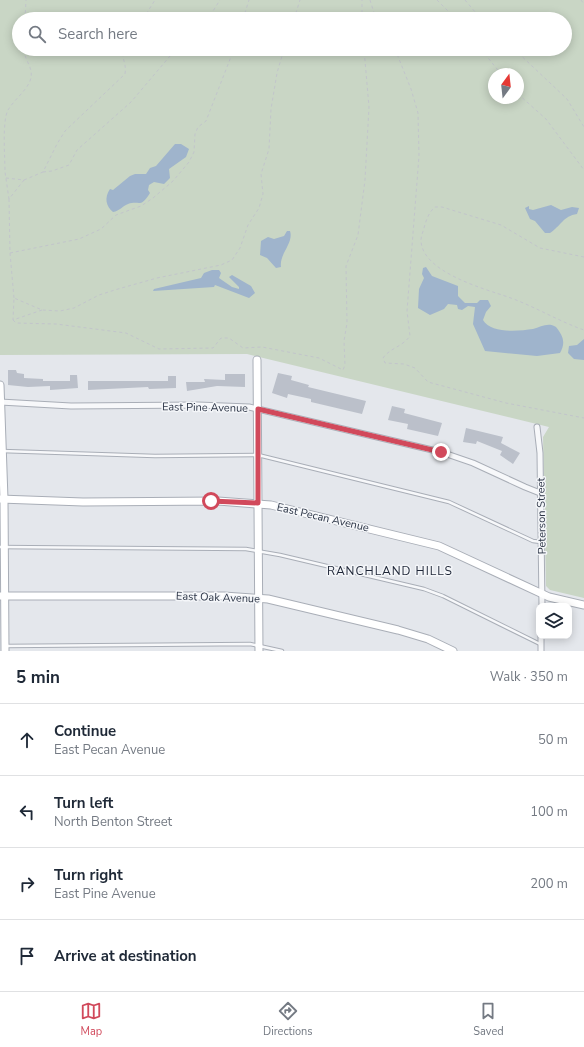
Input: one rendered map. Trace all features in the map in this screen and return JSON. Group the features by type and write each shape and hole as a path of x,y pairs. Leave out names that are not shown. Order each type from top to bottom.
{"street":[{"path":"257,360 258,648"},
{"path":"0,385 2,596 5,648"},
{"name":"East Pine Avenue","path":"0,402 71,406 222,406 258,409 441,452 471,462 525,487 540,492"},
{"name":"Peterson Street","path":"537,427 540,453 542,603"},
{"name":"East Pecan Avenue","path":"2,499 58,502 218,501 258,503 292,509 435,545 550,597 584,605"},
{"name":"East Oak Avenue","path":"2,596 224,596 258,598 301,606 398,630 428,639 453,651"},
{"path":"541,651 542,639"}],"lane":[{"path":"1,451 155,456 258,455 449,502 533,541 541,542"},
{"path":"2,547 258,550 424,589 443,596 541,645"},
{"path":"5,648 250,644 258,648 282,651"}],"path":[{"path":"25,12 26,0"},
{"path":"147,12 155,0"},
{"path":"213,12 220,0"},
{"path":"245,12 248,0"},
{"path":"296,12 300,0"},
{"path":"362,0 362,12"},
{"path":"370,0 374,12"},
{"path":"437,0 449,12"},
{"path":"465,0 475,12"},
{"path":"13,320 14,298 10,253 9,199 4,153 8,111 30,81 31,67 24,56"},
{"path":"43,172 56,144 65,131 125,74 126,68 122,56"},
{"path":"9,199 24,180 43,172 52,171 69,165 77,150 126,107 170,56"},
{"path":"10,253 80,239 101,229 116,215 141,206 174,180 189,162 194,152 195,134 198,127 206,121 231,56"},
{"path":"14,298 42,310 60,311 74,308 99,295 118,289 157,278 221,265 232,260 240,248 248,225 259,208 263,194 261,174 269,149 271,109 277,73 282,56"},
{"path":"13,320 16,323 56,324 126,332 159,349 213,348 221,338 229,338 243,348 262,347 319,358 343,370 345,365 344,341 347,323 346,266 358,236 365,180 369,107 365,56"},
{"path":"398,56 412,89 418,113 419,156 407,312 410,336 405,342 386,354 383,358 385,363 404,364 415,368 428,382 506,403 584,418"},
{"path":"487,56 496,68"},
{"path":"521,56 567,99 584,127"},
{"path":"524,99 546,119 584,170"},
{"path":"6,178 24,180"},
{"path":"584,257 540,248 501,225 442,207 435,207 431,210 421,239 422,248 428,259 459,279 491,293 508,297 560,322 584,330"},
{"path":"13,320 42,310"}],"green space":[{"path":"0,0 584,0 584,598 550,590 546,586 543,437 549,427 247,354 0,355"}],"water":[{"path":"175,144 181,144 189,149 186,157 169,169 170,178 164,184 154,182 149,185 148,190 150,193 144,201 140,203 128,204 113,212 106,199 110,189 113,190 130,176 135,174 146,174 150,168 156,166"},
{"path":"551,205 561,210 572,207 579,208 577,214 565,219 550,233 545,233 535,221 530,219 525,208 529,206 529,209 533,210"},
{"path":"287,231 290,231 290,240 282,258 281,267 276,268 267,258 260,255 261,241 268,237 274,239 284,236"},
{"path":"426,267 432,276 458,286 458,296 465,303 477,303 480,300 488,300 491,306 486,312 483,320 492,328 513,331 533,329 547,325 556,327 563,339 563,346 560,353 537,356 485,351 473,324 475,307 468,306 462,310 458,309 457,305 448,304 444,309 430,315 418,308 419,289 424,278 422,274 423,268"},
{"path":"212,270 219,270 221,273 219,278 232,287 239,289 239,287 229,277 232,275 251,286 255,293 249,298 215,285 214,287 153,291 154,289 201,278 204,273"},
{"path":"584,339 584,360 574,359 568,353 569,346 577,345"}],"building":[{"path":"8,370 16,370 17,373 24,374 24,378 43,379 43,381 70,381 70,375 77,375 78,388 50,390 50,386 28,387 8,385"},
{"path":"278,373 292,376 291,380 309,385 308,387 366,401 362,414 311,402 311,399 288,394 287,398 272,393"},
{"path":"225,374 245,374 245,387 217,386 187,391 186,382 205,382 204,379 225,380"},
{"path":"168,376 176,376 176,388 149,389 148,387 88,390 88,381 168,381"},
{"path":"392,406 405,409 404,413 442,423 438,436 407,429 408,424 388,420"},
{"path":"466,428 503,437 501,443 520,453 513,464 500,455 502,451 477,441 476,444 463,442"}],"district":[{"name":"RANCHLAND HILLS","path":"390,571"}],"route":[{"path":"211,501 258,503 258,409 441,452"}]}
